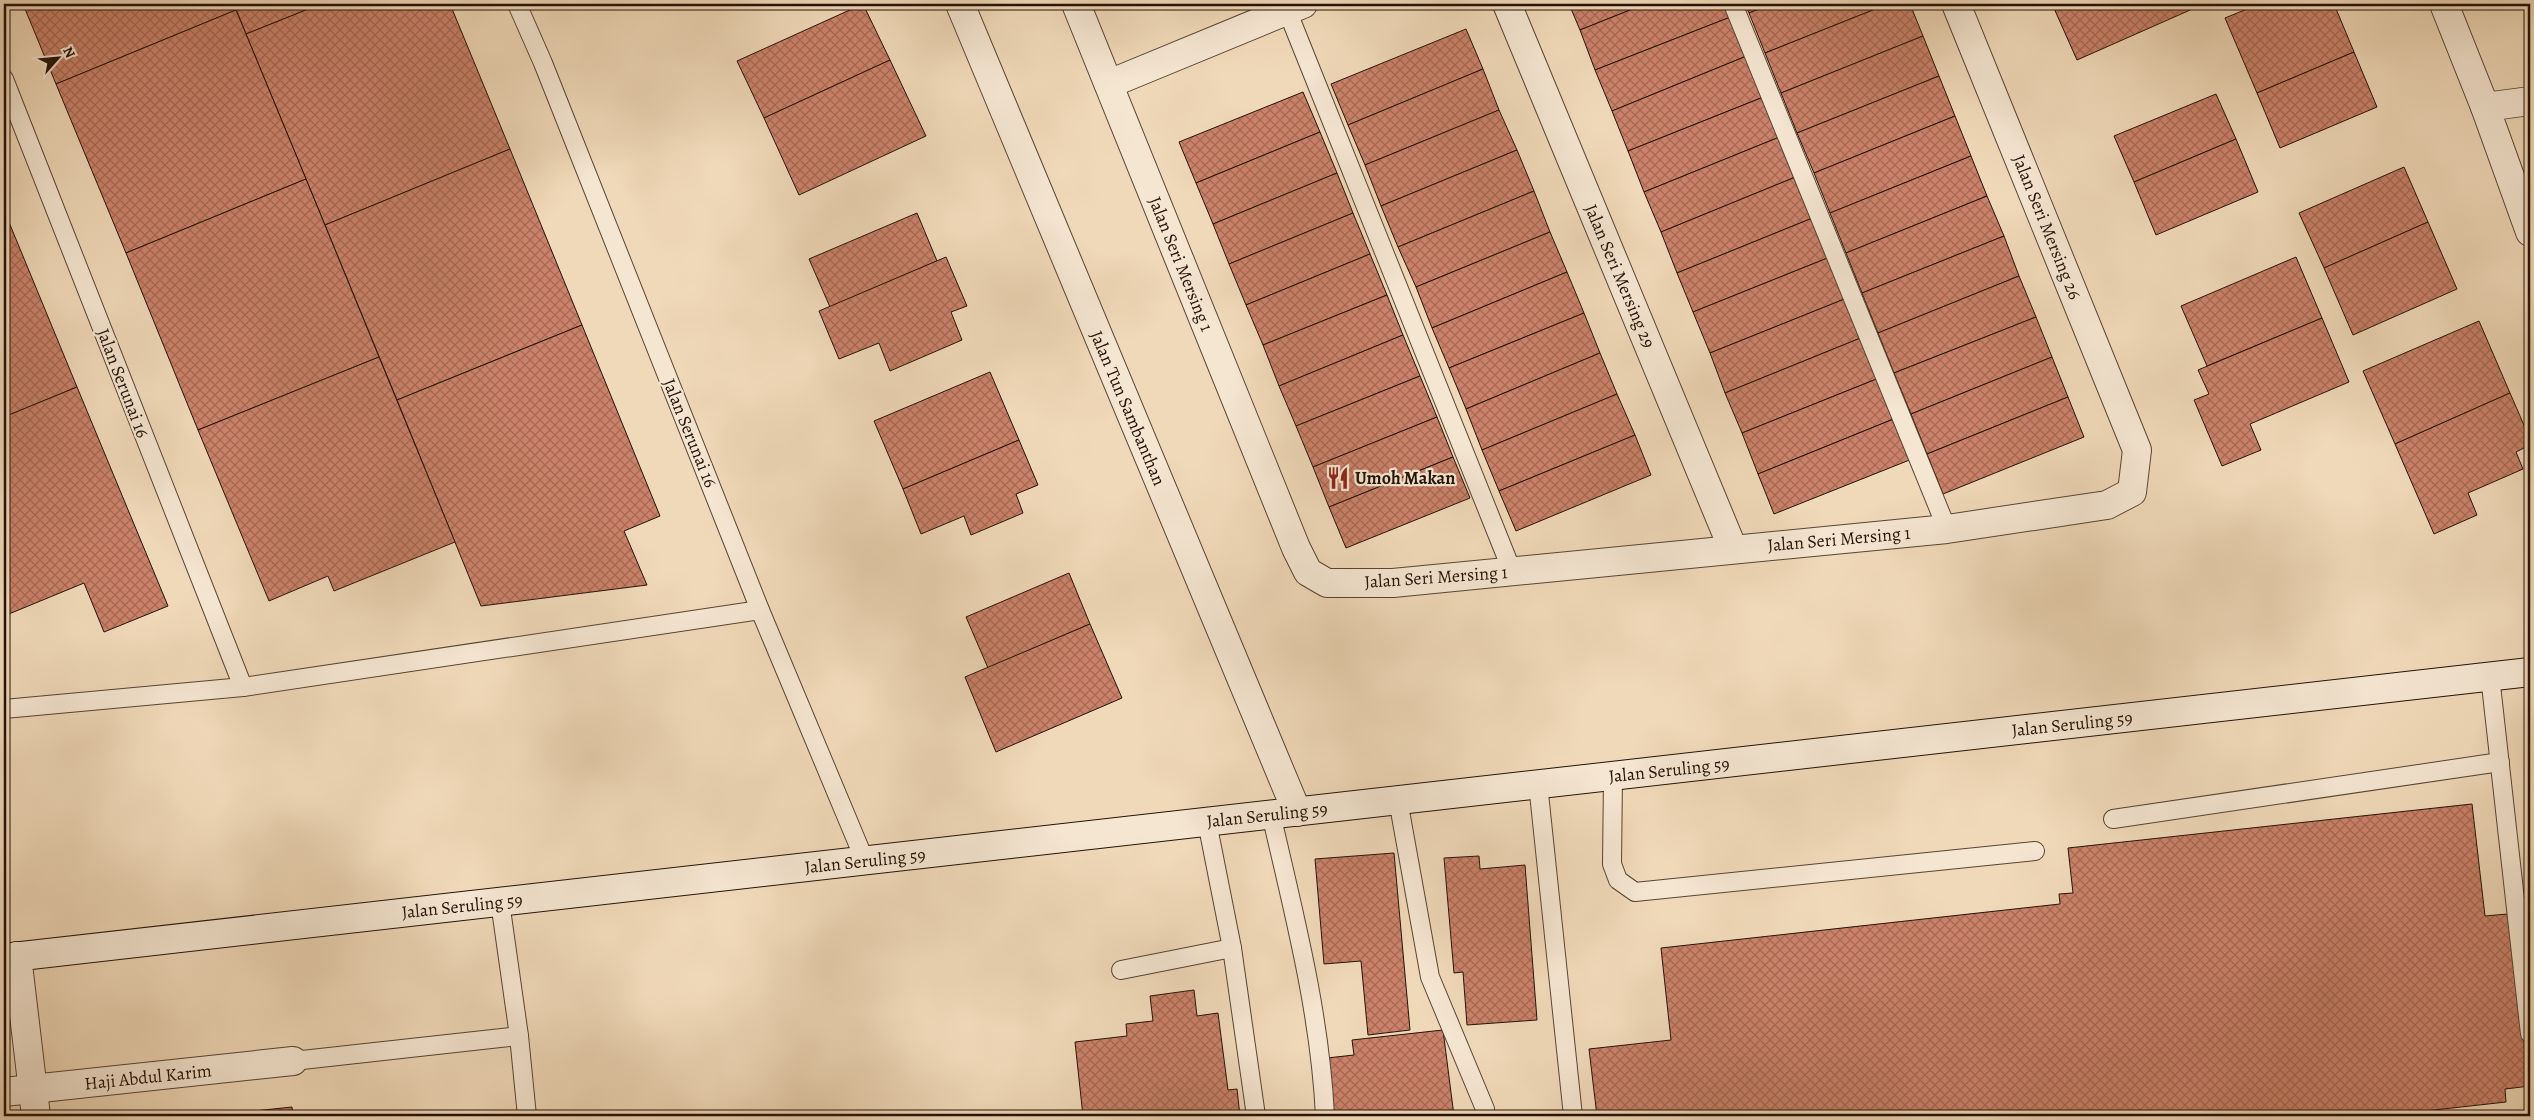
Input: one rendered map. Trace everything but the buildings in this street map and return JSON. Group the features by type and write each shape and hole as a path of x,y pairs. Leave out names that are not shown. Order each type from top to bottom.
{"street":[{"name":"Jalan Tun Sambanthan","path":"960,4 1284,813"},
{"name":"Jalan Seri Mersing 1","path":"1076,4 1292,539 1308,572 1327,583 1393,583 1947,529 2107,505 2132,492 2137,450"},
{"name":"Jalan Seri Mersing 29","path":"1506,4 1733,549"},
{"name":"Jalan Seri Mersing 26","path":"1956,4 2137,450"},
{"path":"2444,4 2485,106 2530,232"},
{"path":"1109,84 1295,7"},
{"path":"2485,106 2530,101"},
{"name":"Jalan Seruling 59","path":"10,957 2530,672"},
{"path":"10,957 36,1116"},
{"name":"Haji Abdul Karim","path":"4,1092 292,1061"}],"lane":[{"name":"Jalan Serunai 16","path":"517,4 543,63 760,610 865,861"},
{"path":"1733,4 1947,529"},
{"path":"1295,7 1512,571"},
{"name":"Jalan Serunai 16","path":"4,79 243,687"},
{"path":"4,709 243,687 760,610"},
{"path":"2490,676 2530,1034"},
{"path":"2113,819 2500,762"},
{"path":"1613,776 1612,864 1618,880 1636,892 2035,851"},
{"path":"1538,784 1573,1116"},
{"path":"1398,800 1430,977 1485,1109 1485,1116"},
{"path":"1284,813 1323,1072 1325,1116"},
{"path":"1207,822 1232,948 1256,1116"},
{"path":"500,902 519,1036 527,1116"},
{"path":"1121,970 1232,948"},
{"path":"292,1061 519,1036"}],"place":[{"name":"Umoh Makan","path":"1338,478"}]}
